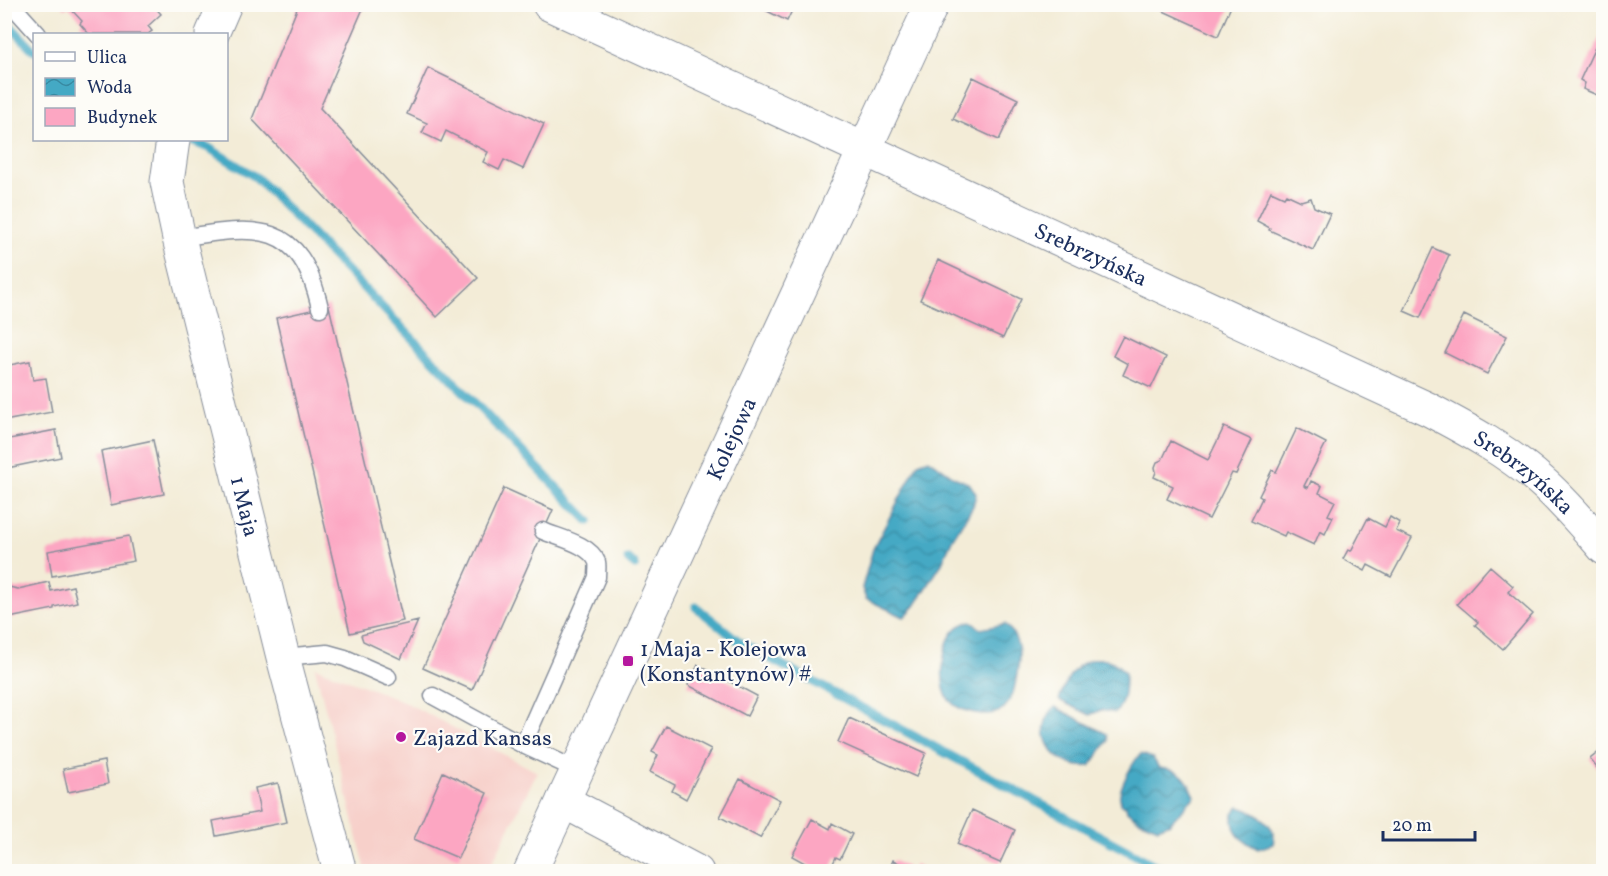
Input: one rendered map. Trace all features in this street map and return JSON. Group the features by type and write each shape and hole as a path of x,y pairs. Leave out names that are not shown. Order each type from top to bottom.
{"street":[{"path":"212,33 225,4"},
{"name":"Srebrzyńska","path":"549,4 1418,404 1468,430 1503,452 1540,480 1604,548"},
{"name":"Kolejowa","path":"530,872 932,4"},
{"name":"1 Maja","path":"173,141 167,182 179,238 283,657 340,872"},
{"path":"563,801 697,872"}],"lane":[{"path":"11,4 37,33"},
{"path":"179,238 229,230 260,232 281,238 298,252 307,268 315,285 320,308"},
{"path":"523,745 597,577 598,564 584,548 543,531"},
{"path":"283,657 327,653 345,658 388,677"},
{"path":"433,696 523,745 577,771"}],"shaded area":[{"name":"Zajazd Kansas","path":"315,667 403,701 537,772 488,871 366,871"}],"water":[{"path":"929,459 954,477 970,484 976,494 973,506 952,540 941,565 915,606 904,617 866,599 862,588 873,549 918,463"},
{"path":"971,621 981,629 1005,624 1014,635 1018,647 1018,667 1012,696 1004,708 991,714 975,713 960,708 949,700 943,685 943,664 947,644 958,627"},
{"path":"1094,659 1111,661 1125,673 1123,699 1115,713 1101,710 1090,715 1059,700 1067,680 1075,669 1086,661"},
{"path":"1055,707 1107,734 1108,741 1090,766 1067,763 1050,748 1045,728 1047,717"},
{"path":"1141,754 1153,758 1159,768 1173,770 1182,775 1195,796 1170,823 1158,828 1139,820 1127,811 1126,806 1121,804 1120,795 1123,785"},
{"path":"1239,807 1259,816 1269,825 1274,837 1273,844 1258,849 1239,836 1234,827 1233,814"}],"building":[{"path":"61,4 152,4 161,14 148,26 152,31 149,33 88,33 80,24 82,21 68,6 65,9"},
{"path":"299,4 365,4 320,108 478,278 437,317 252,119"},
{"path":"760,4 795,4 787,21 759,7"},
{"path":"1148,4 1232,4 1218,36"},
{"path":"1604,28 1604,98 1583,89 1585,83 1580,80"},
{"path":"428,68 544,124 523,169 504,160 499,170 483,162 488,152 446,131 441,142 422,133 427,123 407,114"},
{"path":"973,77 1018,99 999,140 953,119"},
{"path":"1271,191 1284,197 1286,194 1301,201 1311,198 1314,207 1330,214 1313,250 1269,230 1270,228 1257,221"},
{"path":"1433,248 1449,255 1420,318 1404,311"},
{"path":"938,260 1021,299 1003,338 920,300"},
{"path":"329,306 403,621 350,633 276,318"},
{"path":"1464,315 1507,336 1487,374 1445,353"},
{"path":"1123,336 1166,357 1151,388 1123,375 1128,364 1113,356"},
{"path":"30,361 33,380 46,378 52,412 4,421 4,366"},
{"path":"1224,427 1252,440 1236,474 1232,473 1209,519 1167,499 1173,486 1154,477 1155,467 1157,462 1162,460 1171,441 1208,460"},
{"path":"1297,428 1326,443 1304,486 1308,488 1311,481 1322,486 1319,493 1335,501 1328,515 1333,517 1325,534 1320,531 1314,545 1286,532 1284,536 1251,521 1262,498 1259,496 1272,470 1276,472"},
{"path":"56,430 61,457 7,468 4,440"},
{"path":"153,440 164,494 111,505 101,451"},
{"path":"504,488 553,510 472,690 423,668"},
{"path":"1390,517 1400,523 1396,531 1412,538 1391,577 1368,565 1365,571 1343,559 1348,550 1351,551 1368,518 1385,527"},
{"path":"129,536 134,561 52,576 48,551"},
{"path":"1490,566 1513,586 1508,592 1533,614 1503,649 1475,625 1478,622 1457,604"},
{"path":"49,582 51,591 73,586 77,602 4,619 4,586 18,589"},
{"path":"418,621 401,659 363,641 361,635"},
{"path":"698,665 757,696 747,716 688,685"},
{"path":"849,718 926,753 916,777 838,742"},
{"path":"666,726 711,749 686,799 672,791 675,785 650,772 658,755 652,752"},
{"path":"1604,748 1604,777 1590,759"},
{"path":"104,761 108,784 68,792 63,769"},
{"path":"443,772 487,793 458,858 414,839"},
{"path":"740,779 780,800 760,838 720,817"},
{"path":"278,783 287,822 216,836 213,821 260,812 255,788"},
{"path":"972,810 1015,830 1000,863 957,844"},
{"path":"812,819 830,829 832,823 852,834 840,859 836,857 829,872 821,872 792,856"},
{"path":"893,860 912,870 915,864 930,872 888,872"}],"waterway":[{"path":"4,19 33,50"},
{"path":"192,141 209,148 257,178 589,521"},
{"path":"628,559 635,565"},
{"path":"696,607 741,643 1167,872"}],"place":[{"name":"1 Maja - Kolejowa (Konstantynów) #","path":"628,661"},
{"name":"Zajazd Kansas","path":"401,737"}]}
